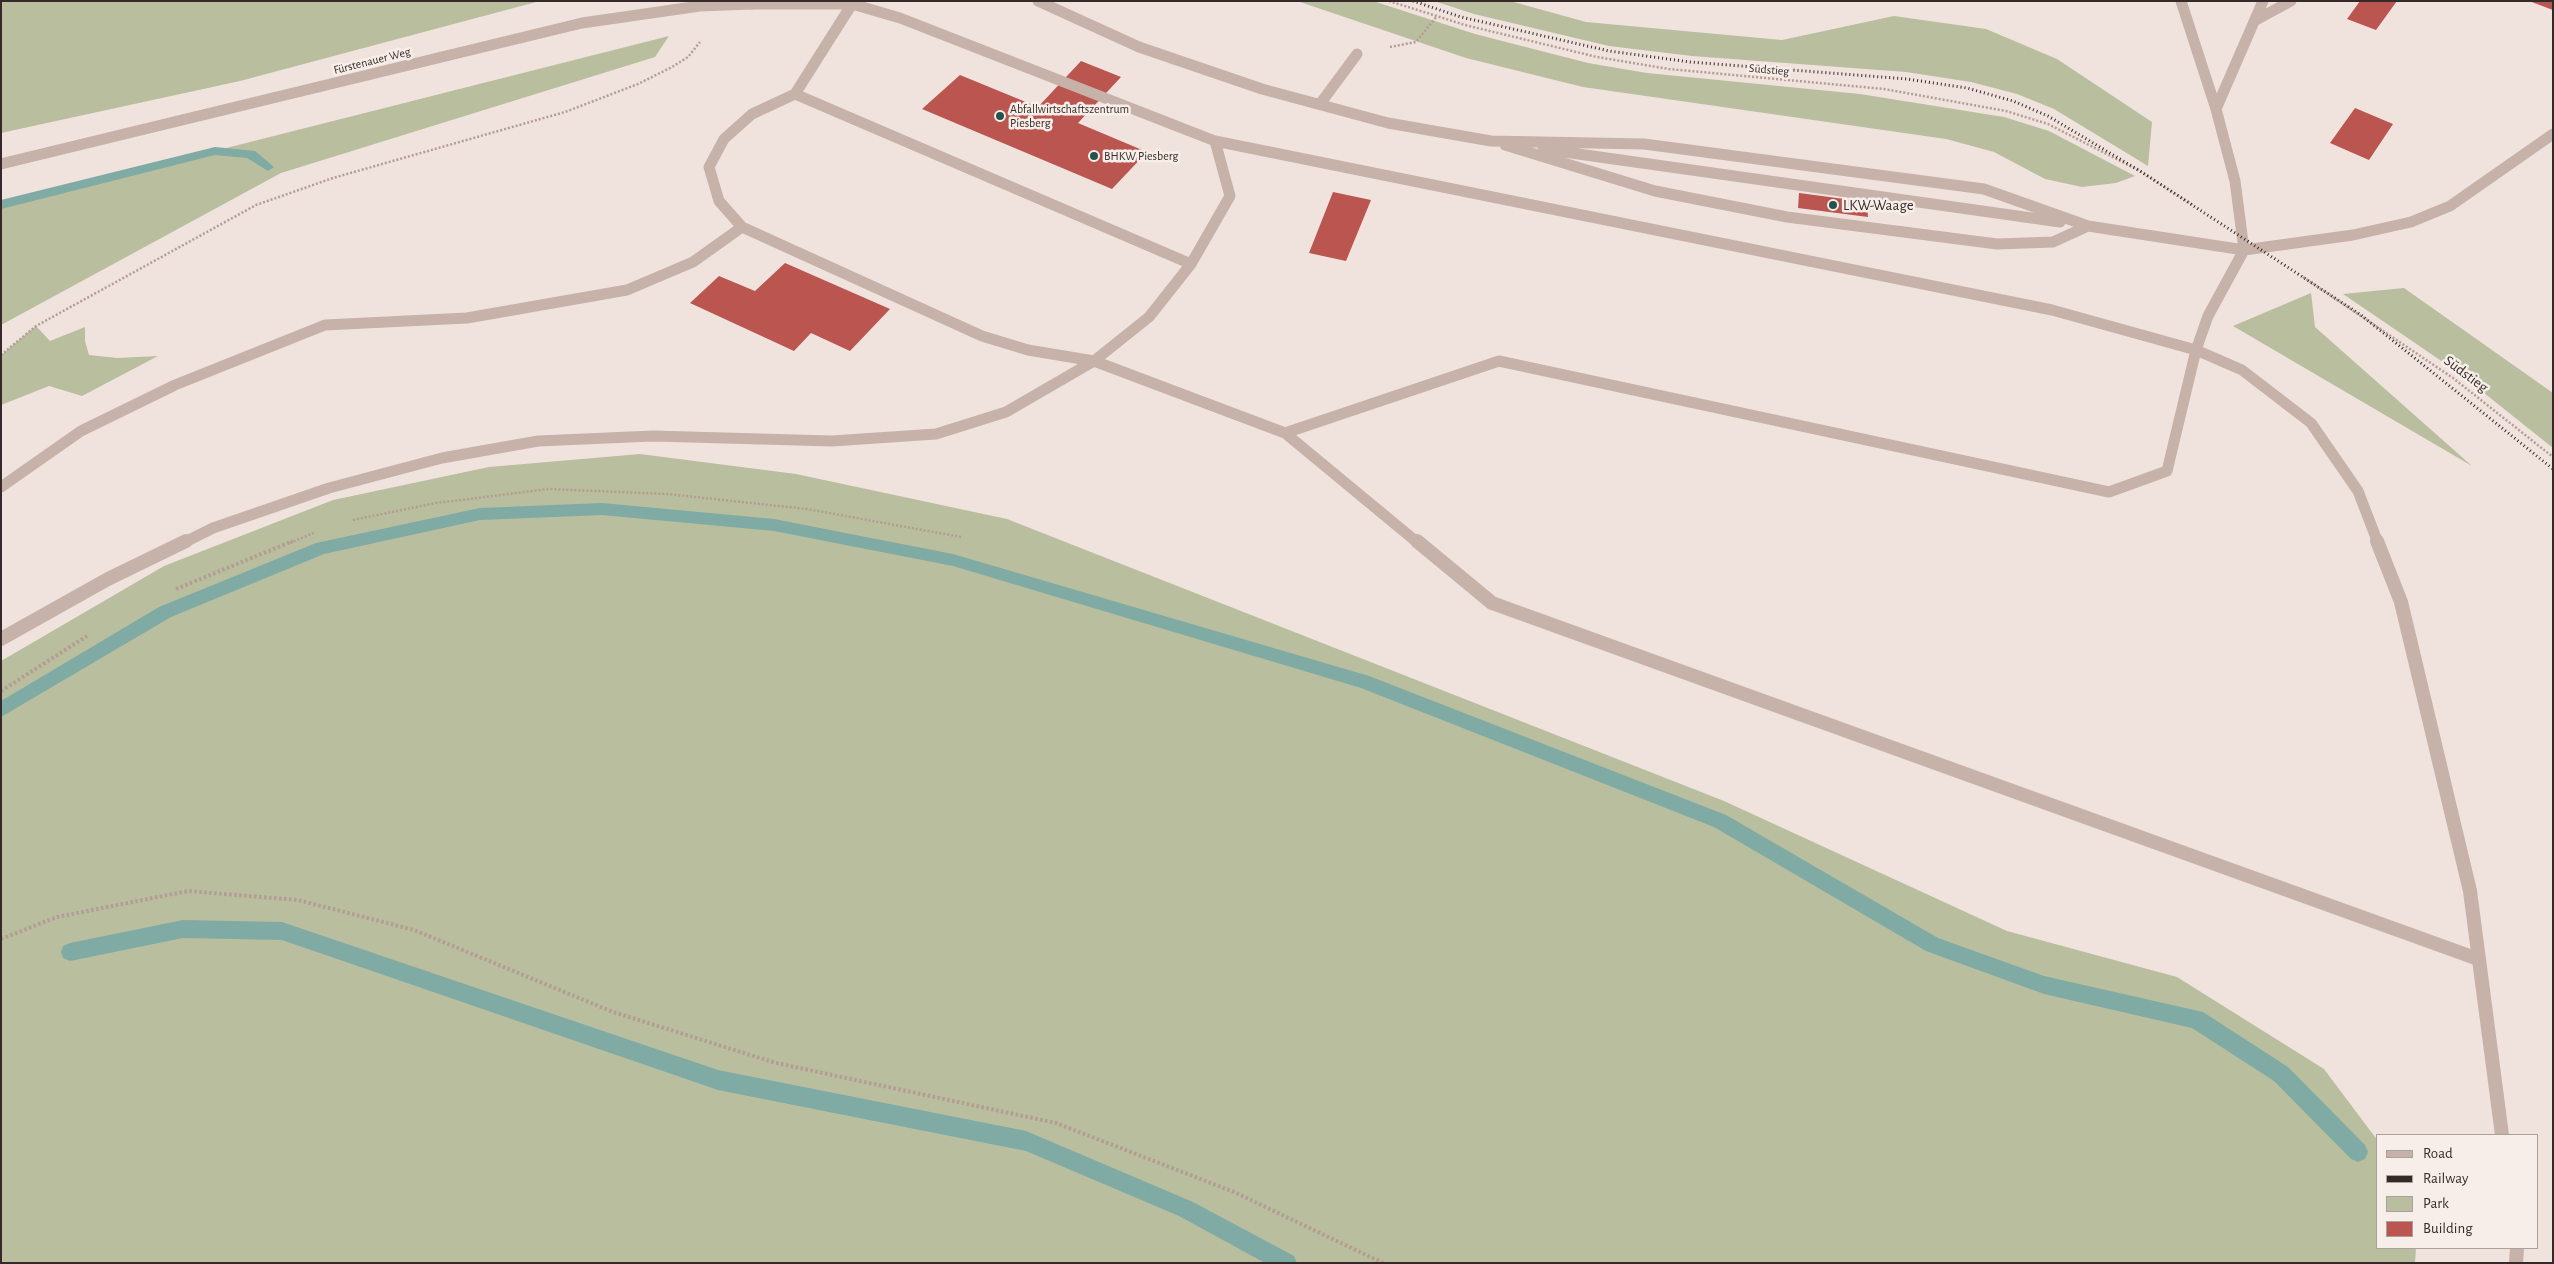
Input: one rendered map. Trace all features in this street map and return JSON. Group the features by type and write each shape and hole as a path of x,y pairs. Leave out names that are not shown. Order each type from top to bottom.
{"street":[{"path":"1038,1 1139,47 1262,89 1388,123 1491,141 2244,250 2353,235 2411,222 2450,206 2553,134"},
{"path":"1285,434 1498,361 2109,492 2166,471 2196,350 2208,316 2244,250 2235,181 2216,109 2181,1"},
{"path":"2216,109 2263,1"},
{"path":"2256,20 2291,1"},
{"name":"Fürstenauer Weg","path":"1,164 582,24 700,4 852,4 900,18 1215,141 2052,310 2196,350 2242,370 2311,423 2358,491 2401,602 2470,891 2502,1134"},
{"path":"852,4 795,94 752,114 724,139 709,167 719,201 742,227 982,336 1028,350 1094,361 1285,434 1492,603 2478,959"},
{"path":"1320,104 1357,54"},
{"path":"795,94 1191,264"},
{"path":"1,639 108,579 213,528 329,488 433,461 538,441 653,436 832,441 936,434 1006,412 1094,361 1150,317 1191,264 1230,196 1215,141"},
{"path":"1491,141 1644,144 1975,188 2088,226"},
{"path":"1491,141 1655,191 1787,217 1997,244 2053,242 2088,226"},
{"path":"1,487 81,431 175,385 326,325 467,318 627,290 693,262 742,227"},
{"path":"2516,1263 2517,1249"}],"path":[{"name":"Südstieg","path":"1389,1 1436,16 1606,59 1669,69 1884,89 1989,107 2048,124 2140,171"},
{"path":"1,356 36,326 256,205 333,178 565,112 664,72 688,57 699,46 707,23 700,4"},
{"path":"1416,42 1436,16"},
{"name":"Südstieg","path":"2361,316 2453,378 2553,457"},
{"path":"349,521 436,503 549,489 667,494 807,508 962,537"},
{"path":"174,590 236,563 322,530"},
{"path":"1,691 89,634"},
{"path":"1,939 57,918 188,891 298,900 414,930 614,1012 776,1063 1056,1123 1234,1192 1383,1263"}],"green space":[{"path":"1,1 540,1 240,81 1,133"},
{"path":"1297,1 1373,1 1475,34 1588,63 1647,73 1860,94 2004,117 2049,131 2135,176 2116,183 2082,187 2045,179 1994,152 1946,139 1583,87 1466,58"},
{"path":"1434,1 1510,1 1586,22 1782,40 1894,16 1986,29 2057,59 2152,122 2148,166 2054,109 2017,94 1971,82 1906,72 1692,56 1609,46 1474,14"},
{"path":"669,36 655,57 281,173 1,325 1,205"},
{"path":"2404,288 2553,393 2553,448 2459,373 2343,294"},
{"path":"2311,293 2315,327 2472,466 2233,326"},
{"path":"36,326 50,341 85,327 85,341 89,355 117,358 158,356 82,396 49,386 1,405 1,355"},
{"path":"640,454 796,474 1007,519 1724,801 2007,931 2177,977 2324,1069 2376,1138 2376,1249 2416,1249 2415,1263 1,1263 1,661 164,566 333,500 489,467"}],"building":[{"path":"2360,1 2397,1 2376,30 2347,19"},
{"path":"2529,1 2553,1 2553,10"},
{"path":"1081,61 1121,77 1078,123 1147,152 1112,189 922,109 960,75 1038,107"},
{"path":"2355,108 2393,124 2369,160 2330,143"},
{"path":"1333,192 1371,200 1346,261 1309,253"},
{"name":"LKW-Waage","path":"1799,193 1867,202 1868,217 1798,208"},
{"path":"785,263 890,309 850,351 811,333 794,351 690,303 719,276 755,291"}],"waterway":[{"path":"1,205 215,151 250,154 268,167"},
{"path":"1,710 165,612 322,548 480,514 602,509 774,525 953,560 1363,681 1720,821 1933,945 2044,985 2196,1019 2281,1074 2358,1152"},
{"path":"70,952 183,929 282,931 718,1080 1026,1141 1186,1209 1287,1263"}],"railway":[{"path":"1413,1 1461,17 1609,51 1690,62 1907,79 1967,88 2013,101 2048,116 2140,171 2361,315 2553,469"}],"place":[{"name":"Abfallwirtschaftszentrum Piesberg","path":"1000,116"},
{"name":"BHKW Piesberg","path":"1094,156"},
{"name":"LKW-Waage","path":"1833,205"}]}
